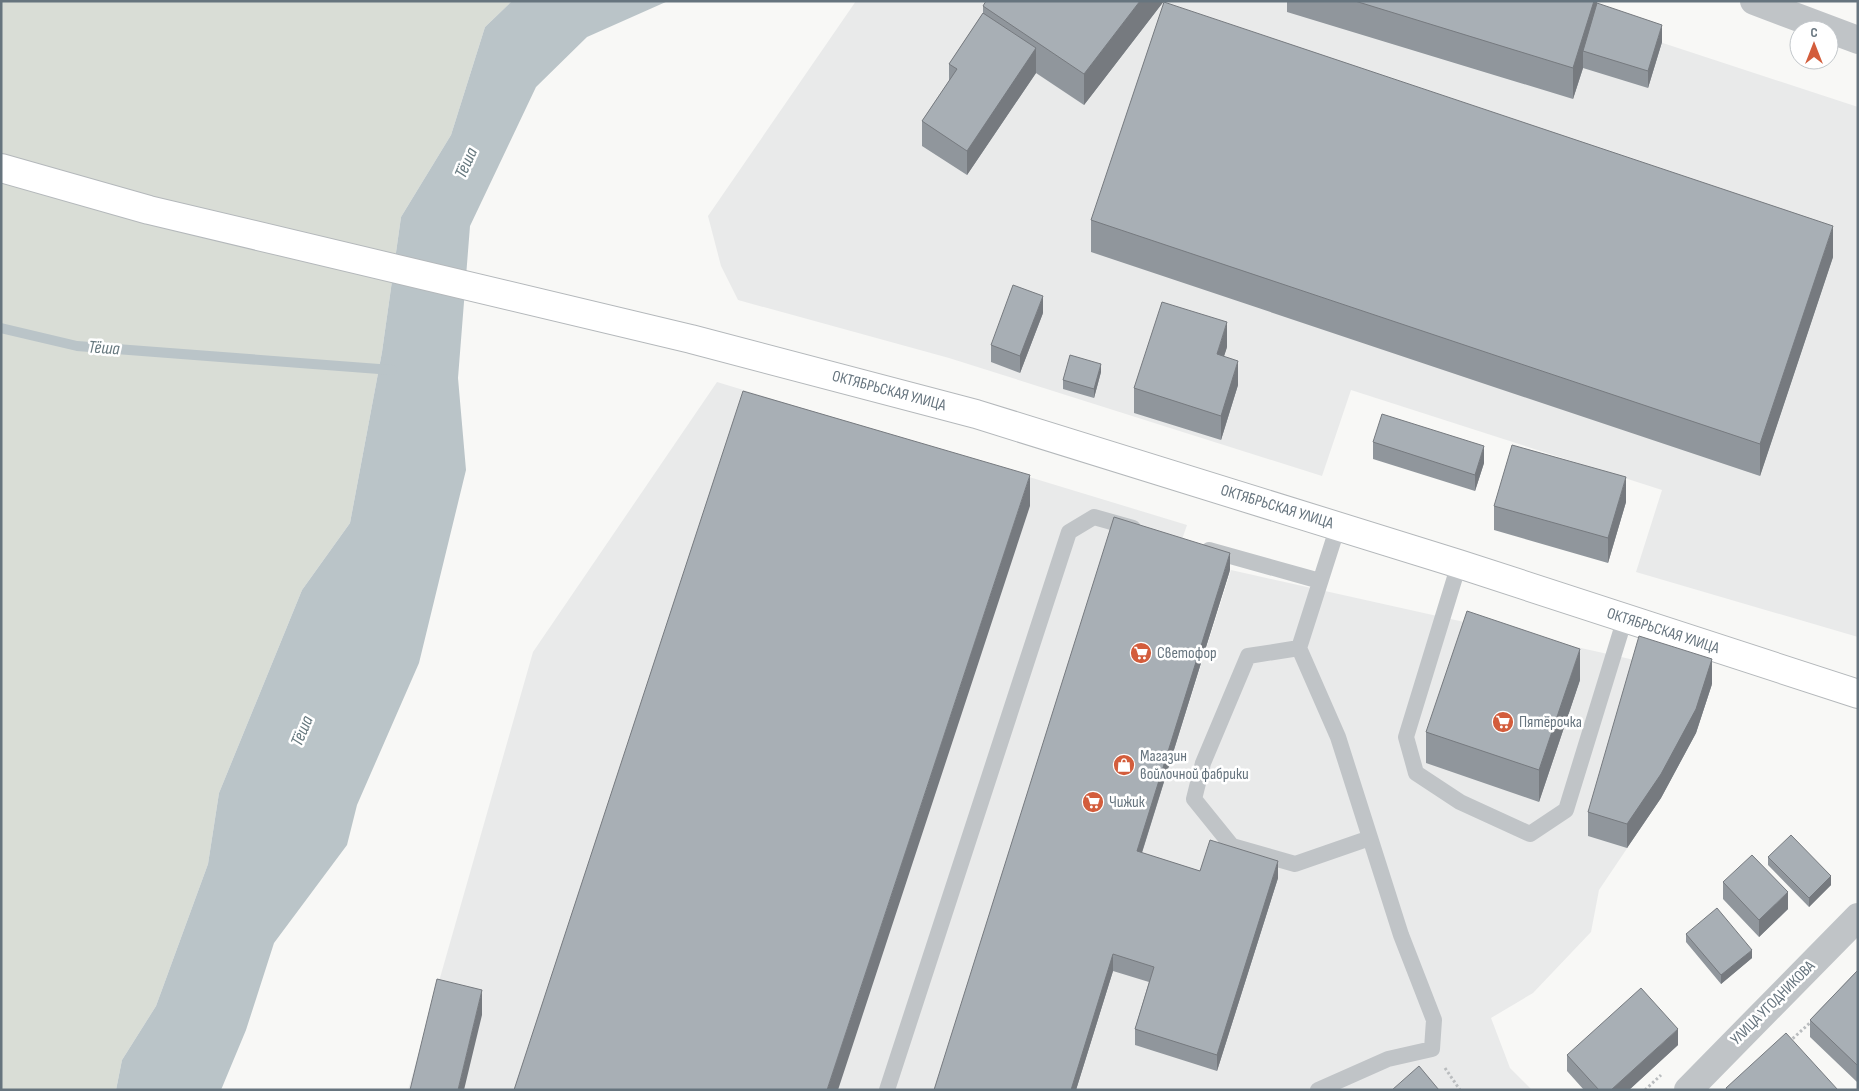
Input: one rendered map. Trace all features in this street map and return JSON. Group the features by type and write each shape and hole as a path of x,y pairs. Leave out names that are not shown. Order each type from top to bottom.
{"main road":[{"name":"ОКТЯБРЬСКАЯ УЛИЦА","path":"1,166 35,178 149,210 691,339 976,414 1459,564 1858,694"}],"street":[{"path":"1754,1 1858,40"},
{"name":"УЛИЦА УГОДНИКОВА","path":"1688,1090 1858,917"}],"lane":[{"path":"888,1090 1069,532 1094,517 1150,533"},
{"path":"1318,1090 1388,1059 1432,1049 1434,1020 1401,935 1338,737 1299,648 1338,526"},
{"path":"1196,547 1320,581"},
{"path":"1459,564 1406,737 1416,774 1460,802 1530,834 1566,810 1624,618"},
{"path":"1299,648 1248,656 1203,763 1194,799 1232,846 1295,864 1370,838"}],"path":[{"path":"1787,1044 1815,1019"}],"shaded area":[{"path":"1,1 512,1 485,27 451,135 401,217 382,352 350,523 302,590 219,793 208,864 156,1006 122,1060 116,1090 1,1090"},
{"path":"856,1 1535,1 1858,107 1858,637 1636,572 1662,490 1351,390 1322,476 949,358 738,300 721,266 708,216"},
{"path":"717,382 1187,525 1177,554 1137,868 1231,570 1639,661 1712,684 1696,733 1661,798 1599,890 1591,932 1533,993 1491,1018 1510,1068 1532,1090 408,1090 533,652"}],"water":[{"path":"512,1 668,1 587,37 536,87 470,226 458,378 466,470 419,663 357,805 347,845 274,943 246,1030 221,1090 116,1090 122,1060 156,1006 208,864 219,793 302,590 350,523 382,352 401,217 451,135 485,27"}],"building":[{"path":"986,1 1140,1 1084,74 983,6"},
{"path":"1355,1 1594,1 1573,68"},
{"path":"1164,2 1833,226 1760,444 1091,220"},
{"path":"1597,3 1662,25 1648,71 1583,51"},
{"path":"983,13 1036,48 967,151 922,121 957,69 949,64"},
{"path":"1013,285 1043,296 1020,356 991,345"},
{"path":"1162,302 1227,322 1217,354 1238,361 1221,416 1134,388"},
{"path":"1070,355 1101,364 1094,389 1063,380"},
{"path":"743,391 1030,475 827,1090 514,1090"},
{"path":"1382,414 1484,446 1475,475 1373,442"},
{"path":"1512,445 1626,477 1608,538 1494,506"},
{"path":"1114,517 1230,553 1137,851 1200,871 1210,840 1278,861 1217,1055 1135,1029 1154,967 1113,954 1071,1090 934,1090"},
{"name":"Пятёрочка","path":"1467,611 1580,649 1539,770 1426,732"},
{"path":"1639,636 1712,659 1696,709 1661,774 1627,824 1588,812"},
{"path":"1791,835 1831,876 1809,898 1768,857"},
{"path":"1752,855 1788,892 1759,920 1723,882"},
{"path":"1717,908 1752,950 1721,975 1686,934"},
{"path":"1858,970 1858,1065 1857,1065 1810,1020"},
{"path":"437,979 482,990 458,1090 410,1090"},
{"path":"1641,988 1678,1029 1611,1090 1599,1090 1567,1055"},
{"path":"1786,1033 1838,1090 1727,1090 1726,1088"},
{"path":"1419,1066 1439,1090 1392,1090"}],"waterway":[{"name":"Тёша","path":"1,328 77,346 392,370"}],"place":[{"name":"Светофор","path":"1141,653"},
{"name":"Пятёрочка","path":"1503,722"},
{"name":"Магазин войлочной фабрики","path":"1124,765"},
{"name":"Чижик","path":"1093,802"}]}
